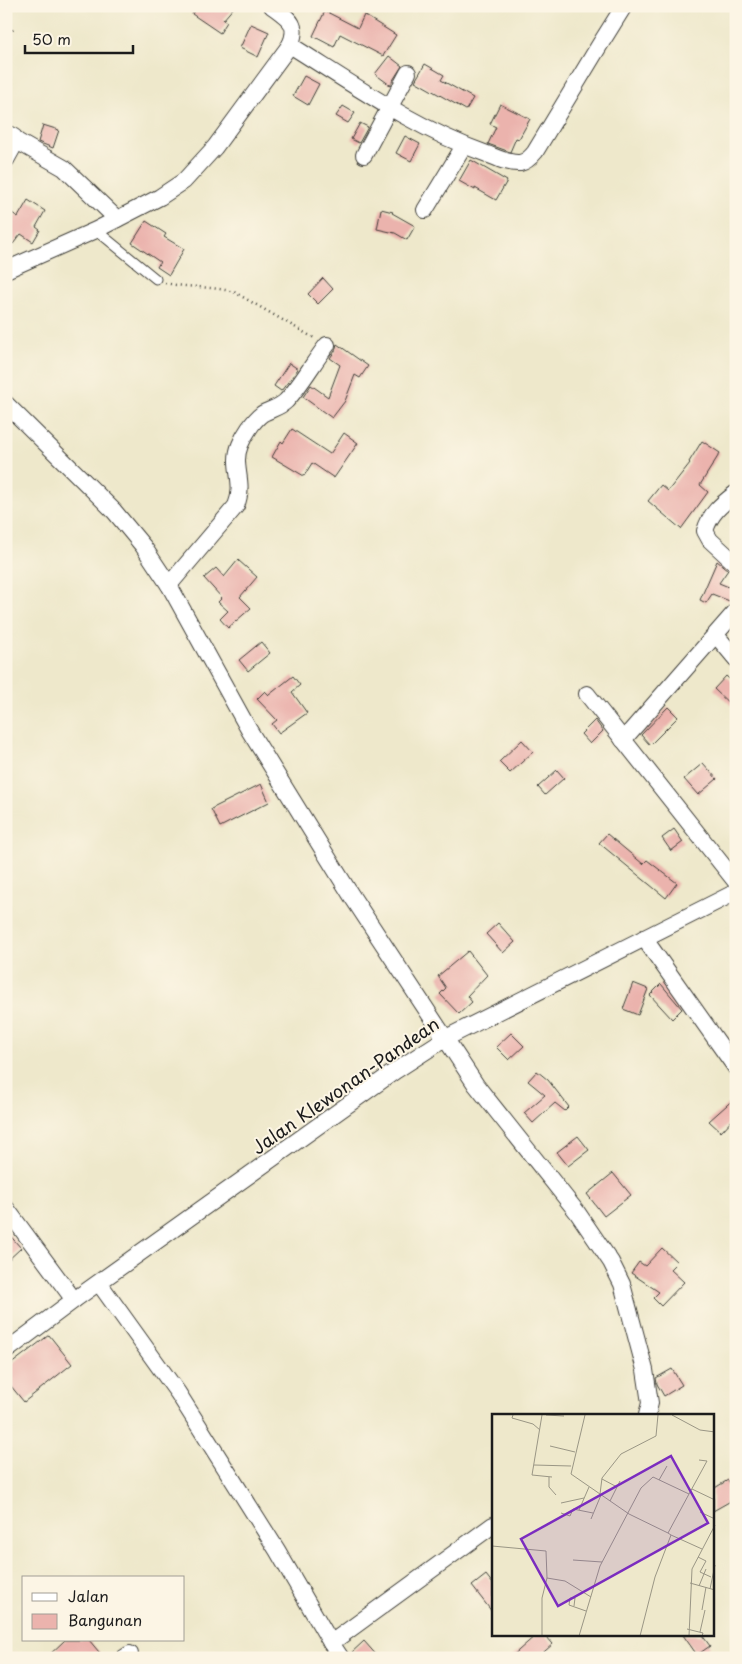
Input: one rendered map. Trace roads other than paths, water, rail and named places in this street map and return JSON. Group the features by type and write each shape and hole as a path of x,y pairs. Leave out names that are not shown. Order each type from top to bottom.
{"street":[{"path":"6,270 118,219 160,197 184,181 215,147 290,45 295,35 295,29 291,22 272,6"},
{"path":"290,45 411,121 464,146 510,162 522,163 535,152 624,6"},
{"path":"364,155 408,73"},
{"path":"11,136 64,168 118,219"},
{"path":"6,160 15,144 11,136"},
{"path":"425,210 464,146"},
{"path":"169,585 236,506 241,486 237,459 240,445 248,431 262,414 276,408 287,400 326,345"},
{"path":"6,404 114,511 143,546 169,585 249,730 351,895 476,1085 577,1212 611,1262 622,1284 645,1370 650,1402 647,1414"},
{"path":"736,494 719,506 705,531 710,540 736,564"},
{"path":"623,740 736,610"},
{"path":"716,634 736,659"},
{"path":"587,694 736,882"},
{"name":"Jalan Klewonan-Pandean","path":"6,1351 74,1300 395,1071 446,1038 736,892"},
{"path":"644,938 734,1063"},
{"path":"6,1208 74,1300"},
{"path":"99,1283 178,1393 277,1550 341,1658"},
{"path":"331,1643 492,1526"}],"lane":[{"path":"96,230 156,279"}]}
